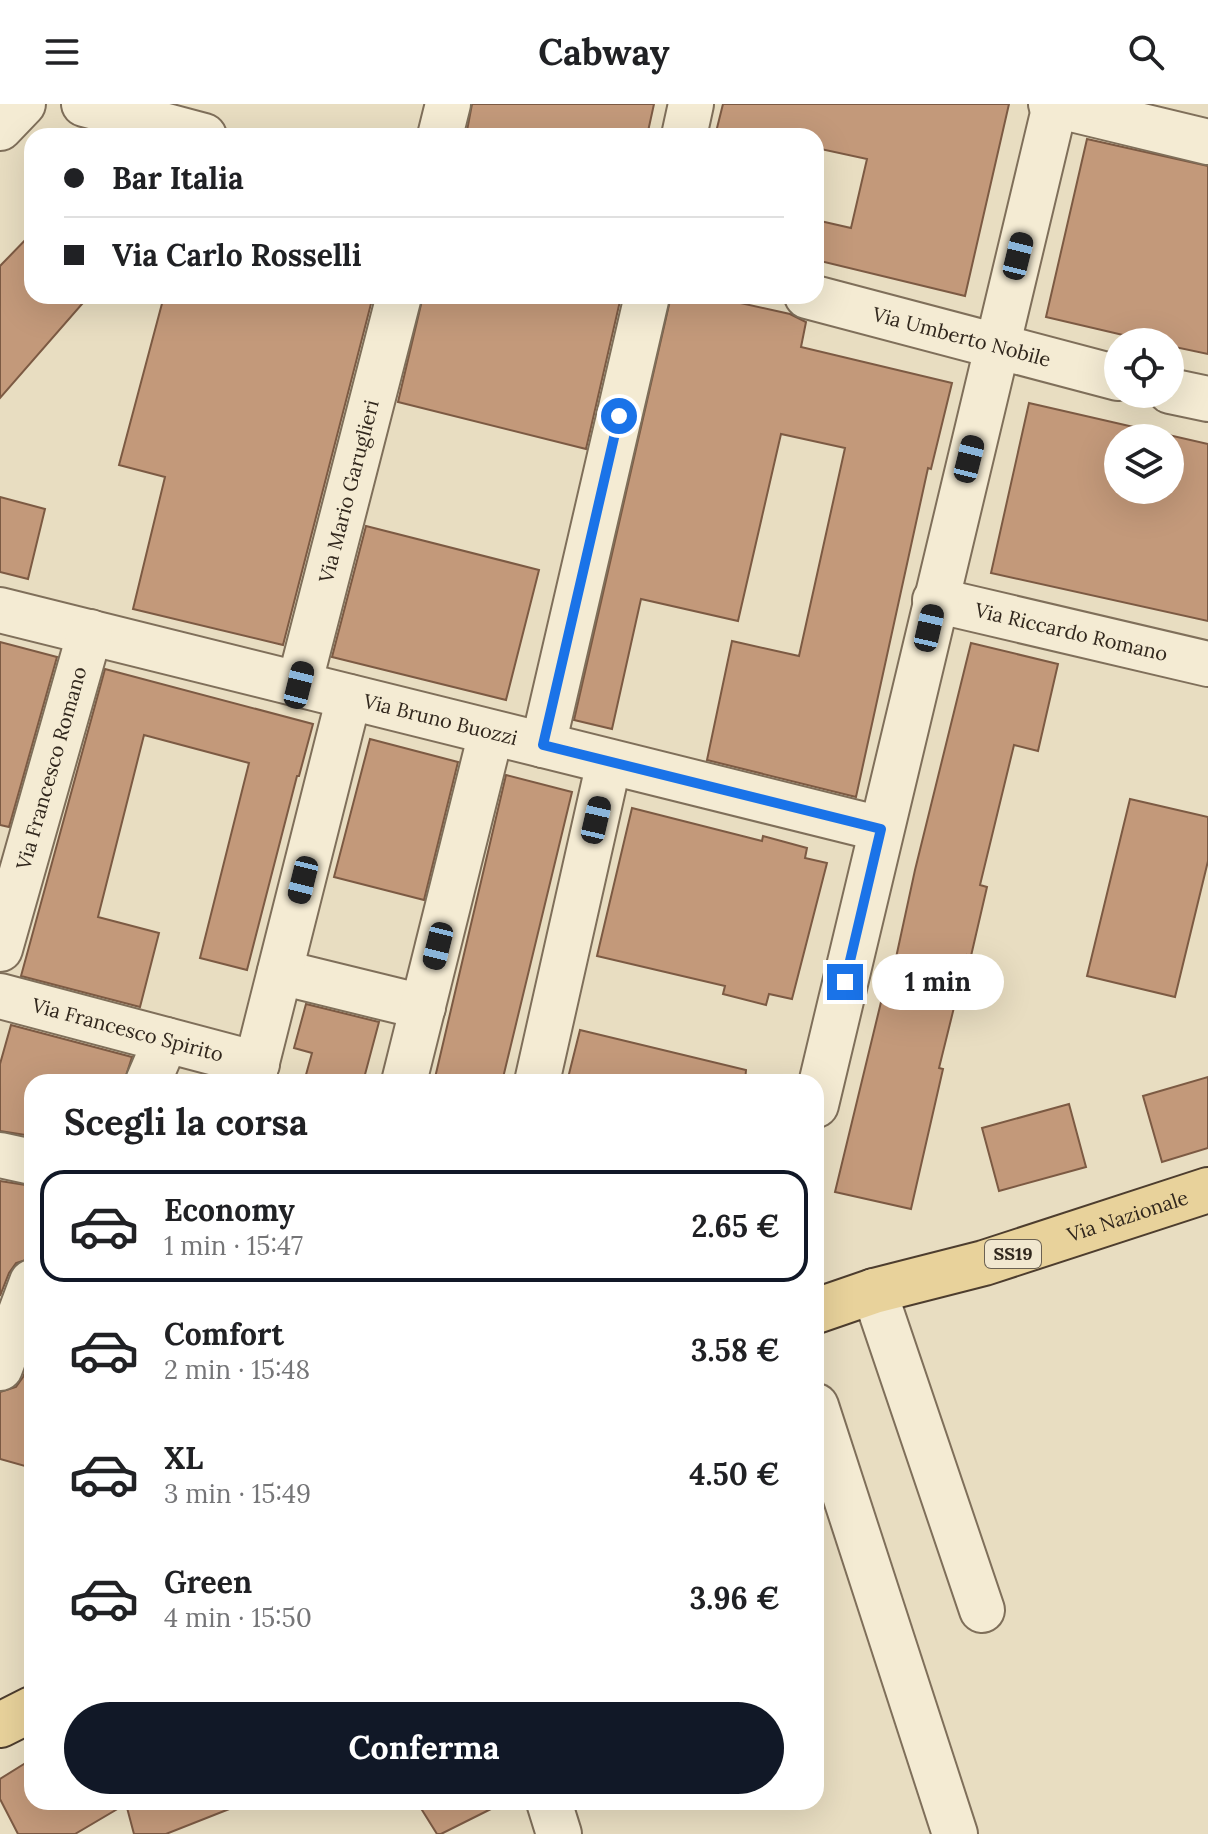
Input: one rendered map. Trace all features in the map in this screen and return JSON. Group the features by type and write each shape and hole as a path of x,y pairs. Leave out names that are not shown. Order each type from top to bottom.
{"main road":[{"name":"Via Nazionale","path":"824,1308 874,1291 984,1263 1208,1190"},
{"path":"0,1725 24,1713"}],"street":[{"path":"0,128 23,104"},
{"path":"84,104 174,128"},
{"path":"442,128 448,104"},
{"path":"686,128 691,104"},
{"path":"823,1074 1053,104 1208,142"},
{"name":"Via Umberto Nobile","path":"824,300 1104,374"},
{"name":"Via Mario Garuglieri","path":"299,685 397,304"},
{"path":"543,745 645,304"},
{"path":"1184,394 1208,399"},
{"name":"Via Riccardo Romano","path":"935,600 1208,664"},
{"name":"Via Bruno Buozzi","path":"0,610 881,829"},
{"name":"Via Francesco Romano","path":"0,949 90,632"},
{"path":"255,1073 349,697"},
{"path":"406,1074 491,733"},
{"path":"539,1074 609,762"},
{"path":"280,972 423,1007"},
{"name":"Via Francesco Spirito","path":"0,996 166,1040 255,1073"},
{"path":"151,1074 166,1040"},
{"path":"0,1155 24,1160"},
{"path":"874,1291 982,1610"},
{"path":"24,1304 0,1370 24,1378"},
{"path":"824,1431 955,1834"},
{"path":"552,1810 559,1834"}],"building":[{"path":"472,104 654,104 649,128 468,128"},
{"path":"723,104 1009,104 965,296 824,262 824,222 851,228 867,159 824,150 824,128 717,128"},
{"path":"1087,139 1208,166 1208,354 1184,349 1184,328 1104,328 1104,331 1046,317"},
{"path":"24,241 24,304 82,304 0,398 0,266"},
{"path":"162,304 371,304 283,645 133,609 165,477 119,465"},
{"path":"421,304 619,304 586,449 398,402"},
{"path":"669,304 745,304 790,314 806,322 801,347 952,383 931,469 928,468 856,797 707,760 732,641 799,656 845,448 781,434 738,621 641,599 612,729 574,720"},
{"path":"1029,403 1121,424 1104,424 1104,504 1184,504 1184,439 1208,444 1208,621 991,573"},
{"path":"0,497 45,509 28,579 0,572"},
{"path":"366,526 539,570 506,700 332,657"},
{"path":"0,642 57,657 9,827 0,825"},
{"path":"971,643 1058,664 1038,751 1014,745 980,885 987,887 939,1068 943,1069 911,1209 835,1192 890,965 894,967"},
{"path":"105,669 313,724 247,970 200,958 249,763 144,735 98,917 159,933 140,1007 21,976"},
{"path":"370,739 458,762 424,900 334,877"},
{"path":"506,775 572,792 504,1074 436,1074"},
{"path":"1130,799 1208,817 1208,861 1175,997 1087,976"},
{"path":"632,808 762,841 763,836 807,848 805,858 827,863 792,999 769,994 766,1005 723,994 725,986 597,956"},
{"path":"306,1004 379,1022 365,1074 306,1074 312,1053 294,1048"},
{"path":"11,1025 132,1057 127,1074 24,1074 24,1135 0,1131 0,1064"},
{"path":"580,1030 746,1070 746,1074 569,1074"},
{"path":"1208,1077 1208,1148 1162,1162 1143,1096"},
{"path":"1069,1104 1086,1167 999,1191 982,1128"},
{"path":"0,1181 24,1185 24,1260 16,1263 9,1273 0,1296"},
{"path":"24,1374 24,1466 0,1459 0,1392 16,1387"},
{"path":"24,1764 24,1810 116,1810 75,1834 18,1834 0,1799 0,1779"},
{"path":"128,1810 227,1810 166,1834 134,1834"},
{"path":"422,1810 489,1810 441,1834 437,1834"}],"route":[{"path":"619,416 543,745 881,829 845,982"}]}
